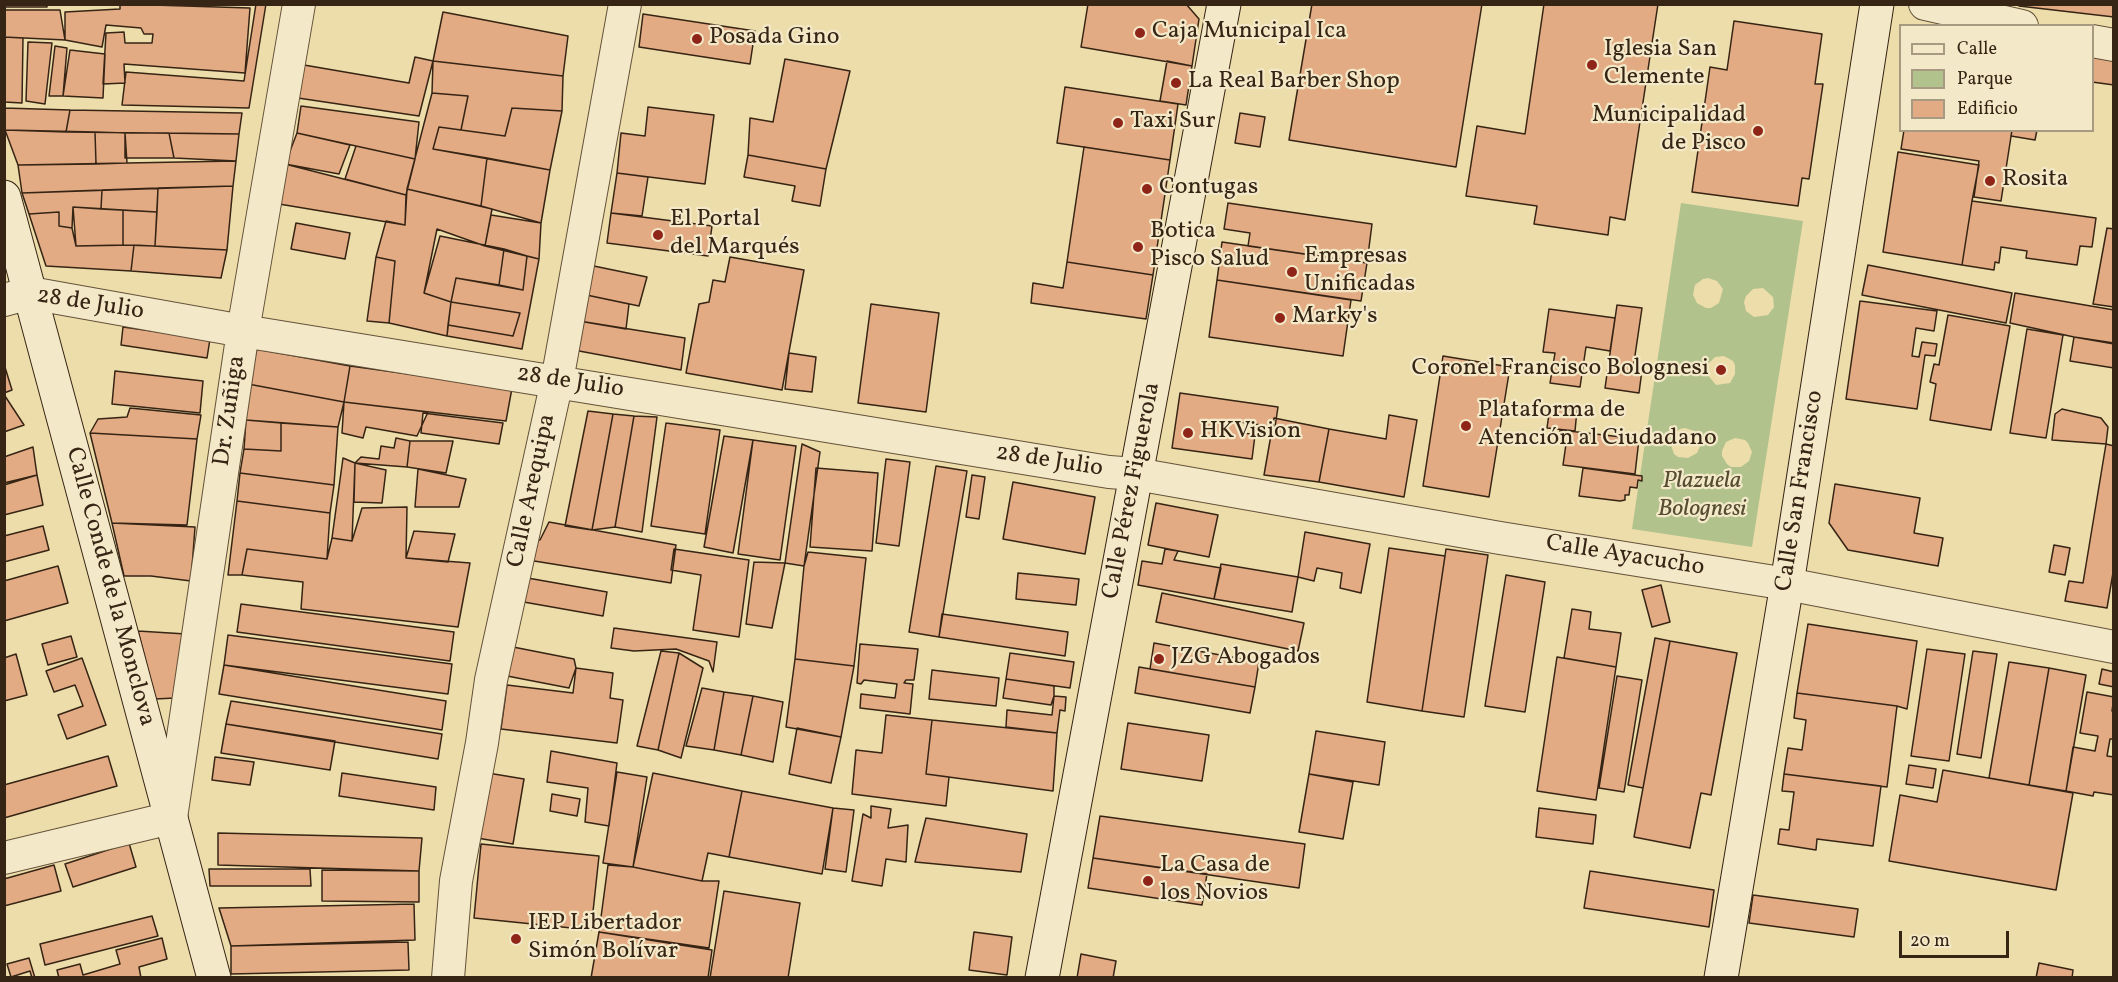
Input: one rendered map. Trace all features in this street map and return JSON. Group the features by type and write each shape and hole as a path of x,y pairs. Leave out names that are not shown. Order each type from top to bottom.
{"main road":[{"name":"Calle Pérez Figuerola","path":"1042,978 1224,4"},
{"name":"Calle San Francisco","path":"1721,978 1787,584 1877,4"},
{"name":"Calle Conde de la Monclova","path":"4,196 17,297 171,818 214,978"}],"street":[{"name":"Dr. Zuñiga","path":"171,818 243,331 299,4"},
{"name":"Calle Arequipa","path":"448,978 456,881 482,743 491,680 557,381 625,4"},
{"path":"1925,4 2013,24"},
{"path":"2094,41 2114,45"},
{"name":"28 de Julio","path":"17,297 557,381 1109,472 1136,474"},
{"name":"Calle Ayacucho","path":"1136,474 1500,538 1787,584 2114,647"},
{"path":"4,858 171,818"}],"green space":[{"name":"Plazuela Bolognesi","path":"1681,203 1803,221 1752,547 1632,529","holes":["1703,279 1717,281 1723,289 1719,303 1711,308 1697,303 1693,295 1695,285","1763,288 1773,297 1774,307 1768,315 1754,317 1746,311 1744,302 1753,289","1724,356 1733,361 1735,374 1730,383 1716,385 1707,374 1708,364 1715,357","1685,428 1694,431 1701,444 1697,453 1688,458 1678,457 1674,454 1671,445 1672,435","1735,438 1745,440 1752,452 1749,461 1741,467 1731,467 1722,456 1726,442"]}],"building":[{"path":"4,4 47,4 47,7 4,7"},
{"path":"120,4 250,8 245,73 124,64 125,83 103,84 106,33 124,32 125,43 152,43 153,34 144,34 141,28 106,25 102,47 65,40 65,12 120,9"},
{"path":"256,4 266,4 249,108 122,105 126,72 244,81"},
{"name":"Caja Municipal Ica","path":"1088,4 1186,4 1199,19 1192,66 1081,47"},
{"path":"1312,4 1482,4 1456,167 1289,140"},
{"name":"Iglesia San Clemente","path":"1544,4 1658,4 1625,220 1610,217 1608,235 1534,224 1537,206 1466,196 1477,126 1525,134"},
{"path":"2019,4 2114,4 2114,17 2019,6"},
{"path":"4,10 60,10 65,40 4,37"},
{"path":"443,12 568,36 563,76 433,61"},
{"name":"Posada Gino","path":"643,14 755,31 750,64 639,47"},
{"name":"Municipalidad de Pisco","path":"1734,21 1822,34 1815,84 1823,84 1809,179 1802,178 1798,206 1692,192 1710,67 1727,70"},
{"path":"4,37 23,38 22,103 4,102"},
{"path":"28,42 52,43 45,104 26,101"},
{"path":"55,46 67,48 63,96 49,96"},
{"path":"70,50 105,54 103,98 63,96"},
{"path":"415,57 433,61 419,116 298,98 304,65 409,83"},
{"path":"2094,57 2114,61 2114,85 2094,82"},
{"path":"785,59 850,71 826,169 748,155 750,118 773,122"},
{"path":"433,61 563,76 562,111 512,108 505,136 461,130 468,96 432,93"},
{"name":"La Real Barber Shop","path":"1167,61 1192,66 1186,105 1160,101"},
{"name":"Taxi Sur","path":"1065,87 1178,104 1170,160 1057,143"},
{"path":"432,93 468,96 461,130 439,127 433,149 487,158 481,206 407,189"},
{"path":"301,106 419,122 415,159 297,133"},
{"path":"648,107 714,115 705,184 617,173 621,133 645,136"},
{"path":"4,108 70,110 66,132 5,130"},
{"path":"512,108 562,111 550,170 433,149 439,127 505,136"},
{"path":"70,110 242,113 239,134 66,132"},
{"path":"1240,113 1265,117 1260,147 1235,143"},
{"path":"5,130 95,132 96,164 18,165"},
{"path":"95,132 125,133 127,163 96,164"},
{"name":"Rosita","path":"1904,132 2012,132 2001,201 1974,197 1979,161 1901,149"},
{"path":"2012,132 2037,132 2035,140 2011,136"},
{"path":"125,133 169,133 174,158 125,158"},
{"path":"169,133 239,134 236,161 174,158"},
{"path":"297,133 350,145 339,174 285,164"},
{"path":"356,146 415,159 406,195 345,179"},
{"path":"1084,147 1170,160 1153,275 1067,262"},
{"path":"1898,152 1979,165 1962,265 1883,252"},
{"path":"748,155 826,169 820,206 792,201 795,186 744,177"},
{"path":"487,158 550,170 541,223 481,206"},
{"path":"236,161 233,186 22,193 18,165"},
{"path":"285,164 406,195 405,225 279,204"},
{"path":"617,173 648,177 642,216 611,213"},
{"path":"233,186 227,250 155,246 158,188"},
{"path":"158,188 157,212 101,209 102,190"},
{"path":"407,189 492,209 485,246 437,229 424,293 451,302 447,336 389,323 395,261 376,257 386,221 405,225"},
{"path":"102,190 101,209 73,207 72,228 59,226 59,212 29,214 22,193"},
{"path":"1972,201 2096,218 2092,247 2080,246 2077,265 2026,258 2027,251 2001,247 1999,263 1995,262 1994,270 1962,265"},
{"path":"1228,203 1372,224 1367,263 1248,246 1250,233 1224,229"},
{"path":"73,207 123,210 123,245 76,246"},
{"path":"123,210 157,212 155,246 123,245"},
{"path":"59,212 59,226 72,228 76,246 134,245 131,271 46,266 29,214"},
{"path":"611,213 712,226 708,256 607,243"},
{"path":"491,215 541,223 539,259 485,246"},
{"path":"296,223 350,233 345,259 291,249"},
{"path":"2107,228 2114,229 2114,307 2093,304"},
{"path":"440,236 504,249 499,285 456,278 451,302 424,293"},
{"name":"Empresas Unificadas","path":"1222,242 1367,263 1361,301 1217,280"},
{"path":"134,245 227,250 221,278 131,271"},
{"path":"504,249 527,256 523,290 499,285"},
{"path":"527,256 539,259 522,349 447,336 448,325 513,336 520,313 451,302 456,278 523,290"},
{"path":"376,257 395,261 389,323 367,321"},
{"path":"730,257 804,270 782,390 686,373 699,304 709,302 713,280 725,282"},
{"path":"1067,262 1153,275 1146,319 1031,303 1033,283 1063,288"},
{"path":"589,265 647,277 639,306 577,293"},
{"path":"1868,265 2012,293 2006,323 1862,295"},
{"name":"Marky's","path":"1217,280 1351,300 1343,356 1209,337"},
{"path":"577,293 629,304 626,329 573,320"},
{"path":"2015,293 2114,310 2114,343 2010,323"},
{"path":"1860,301 1937,311 1934,331 1916,328 1912,356 1919,357 1922,342 1937,344 1935,356 1925,355 1917,409 1846,399"},
{"path":"451,302 520,313 513,336 448,325"},
{"path":"871,304 939,313 926,412 858,403"},
{"path":"1617,305 1642,308 1633,369 1642,370 1639,393 1605,388"},
{"path":"1549,309 1615,318 1610,351 1586,347 1580,387 1550,383 1555,353 1543,352"},
{"path":"1948,315 2010,326 1991,430 1930,420 1936,384 1930,382 1934,364 1939,365"},
{"path":"573,320 685,338 681,370 563,348"},
{"path":"123,327 210,339 207,358 121,345"},
{"path":"2027,329 2063,335 2046,438 2010,433"},
{"path":"2074,337 2114,344 2114,368 2070,361"},
{"path":"257,349 350,366 344,402 248,384"},
{"path":"789,353 816,357 812,392 785,389"},
{"name":"Plataforma de Atención al Ciudadano","path":"1443,356 1510,367 1489,497 1423,486"},
{"path":"4,364 12,390 4,393"},
{"path":"350,366 512,388 506,421 344,402"},
{"path":"115,371 203,381 200,413 112,404"},
{"path":"248,384 344,402 338,427 246,420"},
{"path":"1180,393 1278,407 1275,427 1240,422 1239,432 1255,435 1252,459 1172,448"},
{"path":"4,397 24,425 4,432"},
{"path":"344,402 428,412 417,436 366,427 363,438 342,433"},
{"path":"1550,407 1577,410 1575,431 1547,428"},
{"path":"130,408 201,415 197,439 90,433 98,419 127,417"},
{"path":"2062,409 2101,418 2108,427 2106,444 2052,440 2055,414"},
{"path":"588,411 613,414 592,530 565,526"},
{"path":"423,413 503,423 499,444 421,433"},
{"path":"613,414 634,416 615,527 592,530"},
{"path":"1389,415 1417,420 1404,497 1319,482 1329,429 1386,439"},
{"path":"634,416 657,417 642,532 615,527"},
{"path":"1274,418 1329,429 1319,482 1264,475"},
{"path":"246,420 281,423 281,451 244,449"},
{"path":"281,423 338,427 334,485 240,473 244,449 281,451"},
{"path":"666,423 720,430 705,534 651,526"},
{"path":"1560,430 1639,439 1635,474 1563,465 1566,444 1559,440"},
{"path":"90,433 197,439 187,525 112,523"},
{"path":"724,436 753,440 733,553 704,547"},
{"path":"396,438 410,441 407,467 355,463 361,457 379,459 381,446 394,448"},
{"path":"753,440 796,446 780,560 738,554"},
{"path":"410,441 453,441 446,473 407,467"},
{"path":"802,444 820,452 804,566 785,563"},
{"path":"2106,444 2114,446 2114,567 2107,608 2065,601 2069,581 2083,583"},
{"path":"33,447 37,475 4,483 4,457"},
{"path":"343,458 355,463 352,541 332,538"},
{"path":"886,459 910,462 899,546 876,543"},
{"path":"355,463 386,470 382,503 354,502"},
{"path":"936,466 967,471 939,637 909,632"},
{"path":"816,468 878,473 872,551 810,547"},
{"path":"1583,468 1642,476 1642,481 1638,480 1637,488 1630,487 1629,495 1625,495 1625,500 1579,496"},
{"path":"418,469 466,479 459,507 415,507"},
{"path":"240,473 334,485 330,513 237,501"},
{"path":"37,475 43,505 4,515 4,485"},
{"path":"972,475 985,477 979,519 966,517"},
{"path":"1013,482 1095,497 1085,554 1003,539"},
{"path":"1835,484 1920,498 1914,533 1943,538 1938,566 1848,550 1829,523"},
{"path":"237,501 330,513 327,559 247,549 242,575 228,575"},
{"path":"1156,503 1218,515 1209,557 1148,545"},
{"path":"407,507 406,558 470,563 458,627 301,609 303,582 242,575 247,549 327,559 332,538 352,541 362,508"},
{"path":"549,522 676,545 671,583 528,560 533,540 540,540"},
{"path":"112,523 195,527 191,581 151,576 124,576"},
{"path":"43,526 49,550 4,562 4,536"},
{"path":"414,531 455,534 448,562 406,558"},
{"path":"1305,532 1370,544 1361,593 1340,588 1342,573 1317,568 1314,581 1298,577"},
{"path":"2054,545 2070,548 2065,575 2049,572"},
{"path":"1389,548 1445,556 1422,711 1367,702"},
{"path":"674,549 749,560 739,637 693,630 701,575 671,570"},
{"path":"1165,549 1178,551 1174,560 1221,568 1214,599 1138,585 1142,561 1162,564"},
{"path":"1446,549 1488,555 1464,717 1422,711"},
{"path":"808,552 866,558 854,666 795,659 804,566"},
{"path":"754,562 785,563 772,628 746,624"},
{"path":"1221,564 1298,577 1292,612 1214,599"},
{"path":"58,566 68,603 4,621 4,581"},
{"path":"1018,573 1079,579 1076,605 1016,599"},
{"path":"1506,575 1545,582 1525,712 1485,706"},
{"path":"522,577 607,592 603,616 518,601"},
{"path":"1661,585 1670,622 1652,627 1642,590"},
{"path":"1162,593 1304,623 1298,651 1156,622"},
{"path":"241,604 454,632 450,661 237,632"},
{"path":"1572,609 1591,612 1589,629 1621,633 1616,667 1564,658"},
{"path":"942,614 1068,632 1065,656 939,637"},
{"path":"1808,624 1917,641 1907,709 1797,693"},
{"path":"614,628 717,642 713,672 709,661 676,649 634,651 611,648"},
{"path":"138,631 186,634 175,698 155,699"},
{"path":"228,635 452,664 448,694 224,665"},
{"path":"71,636 77,657 48,665 42,644"},
{"path":"1655,638 1670,641 1643,788 1628,785"},
{"path":"1670,641 1737,653 1711,795 1701,793 1690,848 1634,837"},
{"path":"1154,643 1259,662 1255,687 1150,669"},
{"path":"860,644 918,649 914,680 906,680 904,683 913,684 910,714 860,708 861,694 895,698 897,684 864,680 861,684 857,683"},
{"path":"508,646 574,659 576,668 569,688 502,675"},
{"path":"1927,649 1965,654 1949,761 1911,756"},
{"path":"661,651 679,653 658,750 637,746"},
{"path":"1973,651 1997,654 1981,758 1957,754"},
{"path":"679,653 703,668 681,758 658,750"},
{"path":"1010,653 1074,662 1070,688 1006,679"},
{"path":"16,654 27,695 4,701 4,658"},
{"path":"1557,657 1616,667 1596,800 1537,791"},
{"path":"82,658 106,725 67,739 58,715 83,706 75,685 54,692 46,671"},
{"path":"795,659 854,666 841,737 786,727"},
{"path":"2009,662 2049,668 2029,785 1989,778"},
{"path":"224,665 446,701 442,730 219,694"},
{"path":"1139,667 1255,687 1250,713 1135,693"},
{"path":"576,668 613,673 610,698 623,700 617,743 501,729 507,685 573,693"},
{"path":"2049,668 2086,675 2066,791 2029,785"},
{"path":"2102,669 2114,672 2114,687 2099,684"},
{"path":"932,670 999,678 996,706 929,699"},
{"path":"1617,676 1642,680 1624,792 1599,788"},
{"path":"1006,679 1054,686 1051,705 1003,698"},
{"path":"702,688 724,692 714,750 686,746"},
{"path":"724,692 753,696 741,755 714,750"},
{"path":"2087,692 2114,697 2112,711 2114,711 2114,739 2110,739 2107,756 2114,757 2114,795 2094,792 2093,796 2066,791 2073,747 2095,751 2098,736 2080,733"},
{"path":"1797,693 1897,706 1887,787 1784,774 1788,748 1802,750 1806,720 1794,718"},
{"path":"753,696 783,702 773,762 741,755"},
{"path":"1054,696 1066,697 1065,711 1060,710 1057,733 1006,727 1007,710 1052,715"},
{"path":"231,701 442,734 438,759 226,724"},
{"path":"886,715 932,720 926,774 949,777 946,806 852,794 856,750 882,753"},
{"path":"932,720 1057,733 1053,791 926,774"},
{"path":"1128,723 1209,735 1202,781 1121,769"},
{"path":"226,724 335,741 330,770 221,753"},
{"path":"797,728 841,737 831,783 789,774"},
{"path":"1316,731 1385,742 1379,785 1309,774"},
{"path":"551,751 617,763 609,826 585,822 588,788 547,782"},
{"path":"108,756 117,786 4,818 4,785"},
{"path":"215,757 254,762 250,785 212,780"},
{"path":"1909,765 1936,769 1933,788 1906,784"},
{"path":"1943,770 2073,793 2056,890 1889,861 1900,795 1937,802"},
{"path":"617,772 647,777 633,867 603,863"},
{"path":"342,773 436,787 434,810 339,796"},
{"path":"488,773 524,779 513,844 477,838"},
{"path":"653,773 742,791 729,857 708,853 702,881 633,867"},
{"path":"1309,774 1353,782 1343,839 1299,832"},
{"path":"1784,774 1881,786 1873,846 1817,839 1816,850 1778,844 1780,829 1789,830 1794,792 1782,791"},
{"path":"742,791 833,808 822,874 729,857"},
{"path":"552,794 580,799 577,816 550,811"},
{"path":"871,806 891,809 888,828 908,825 906,862 886,859 882,886 852,881 863,814 871,818"},
{"path":"833,808 854,810 846,872 825,869"},
{"path":"1539,808 1596,815 1593,844 1536,837"},
{"path":"1100,816 1305,844 1299,888 1093,858"},
{"path":"926,818 1027,834 1021,872 915,862"},
{"path":"218,833 422,838 419,871 218,865"},
{"path":"129,843 136,867 73,887 65,864"},
{"path":"481,844 599,856 591,930 474,918"},
{"name":"La Casa de los Novios","path":"1093,858 1207,874 1202,905 1088,888"},
{"path":"54,865 61,891 4,906 4,879"},
{"path":"608,865 633,867 702,881 719,881 709,948 599,932"},
{"path":"209,869 310,869 311,886 210,886"},
{"path":"322,870 419,871 419,902 322,901"},
{"path":"1590,871 1714,890 1709,927 1584,908"},
{"path":"724,891 800,903 788,978 710,978"},
{"path":"1753,895 1858,909 1854,937 1749,923"},
{"path":"414,904 415,940 231,946 219,908"},
{"path":"152,916 158,936 45,965 40,944"},
{"path":"599,932 712,950 708,978 591,978"},
{"path":"974,932 1012,937 1007,975 969,970"},
{"path":"162,938 167,959 139,967 141,978 59,978 57,970 80,964 83,975 120,964 116,950"},
{"path":"408,942 409,970 231,974 231,946"},
{"path":"1081,954 1116,961 1113,978 1077,978"},
{"path":"29,958 35,978 32,978 30,971 11,977 7,964"},
{"path":"2039,963 2073,970 2072,978 2036,978"}],"place":[{"name":"Caja Municipal Ica","path":"1140,33"},
{"name":"Posada Gino","path":"697,39"},
{"name":"Iglesia San Clemente","path":"1592,65"},
{"name":"La Real Barber Shop","path":"1176,83"},
{"name":"Taxi Sur","path":"1118,123"},
{"name":"Municipalidad de Pisco","path":"1758,131"},
{"name":"Rosita","path":"1990,181"},
{"name":"Contugas","path":"1147,189"},
{"name":"El Portal del Marqués","path":"658,235"},
{"name":"Botica Pisco Salud","path":"1138,247"},
{"name":"Empresas Unificadas","path":"1292,272"},
{"name":"Marky's","path":"1280,318"},
{"name":"Coronel Francisco Bolognesi","path":"1721,370"},
{"name":"Plataforma de Atención al Ciudadano","path":"1466,426"},
{"name":"HKVision","path":"1188,433"},
{"name":"JZG Abogados","path":"1159,659"},
{"name":"La Casa de los Novios","path":"1148,881"},
{"name":"IEP Libertador Simón Bolívar","path":"516,939"}]}
